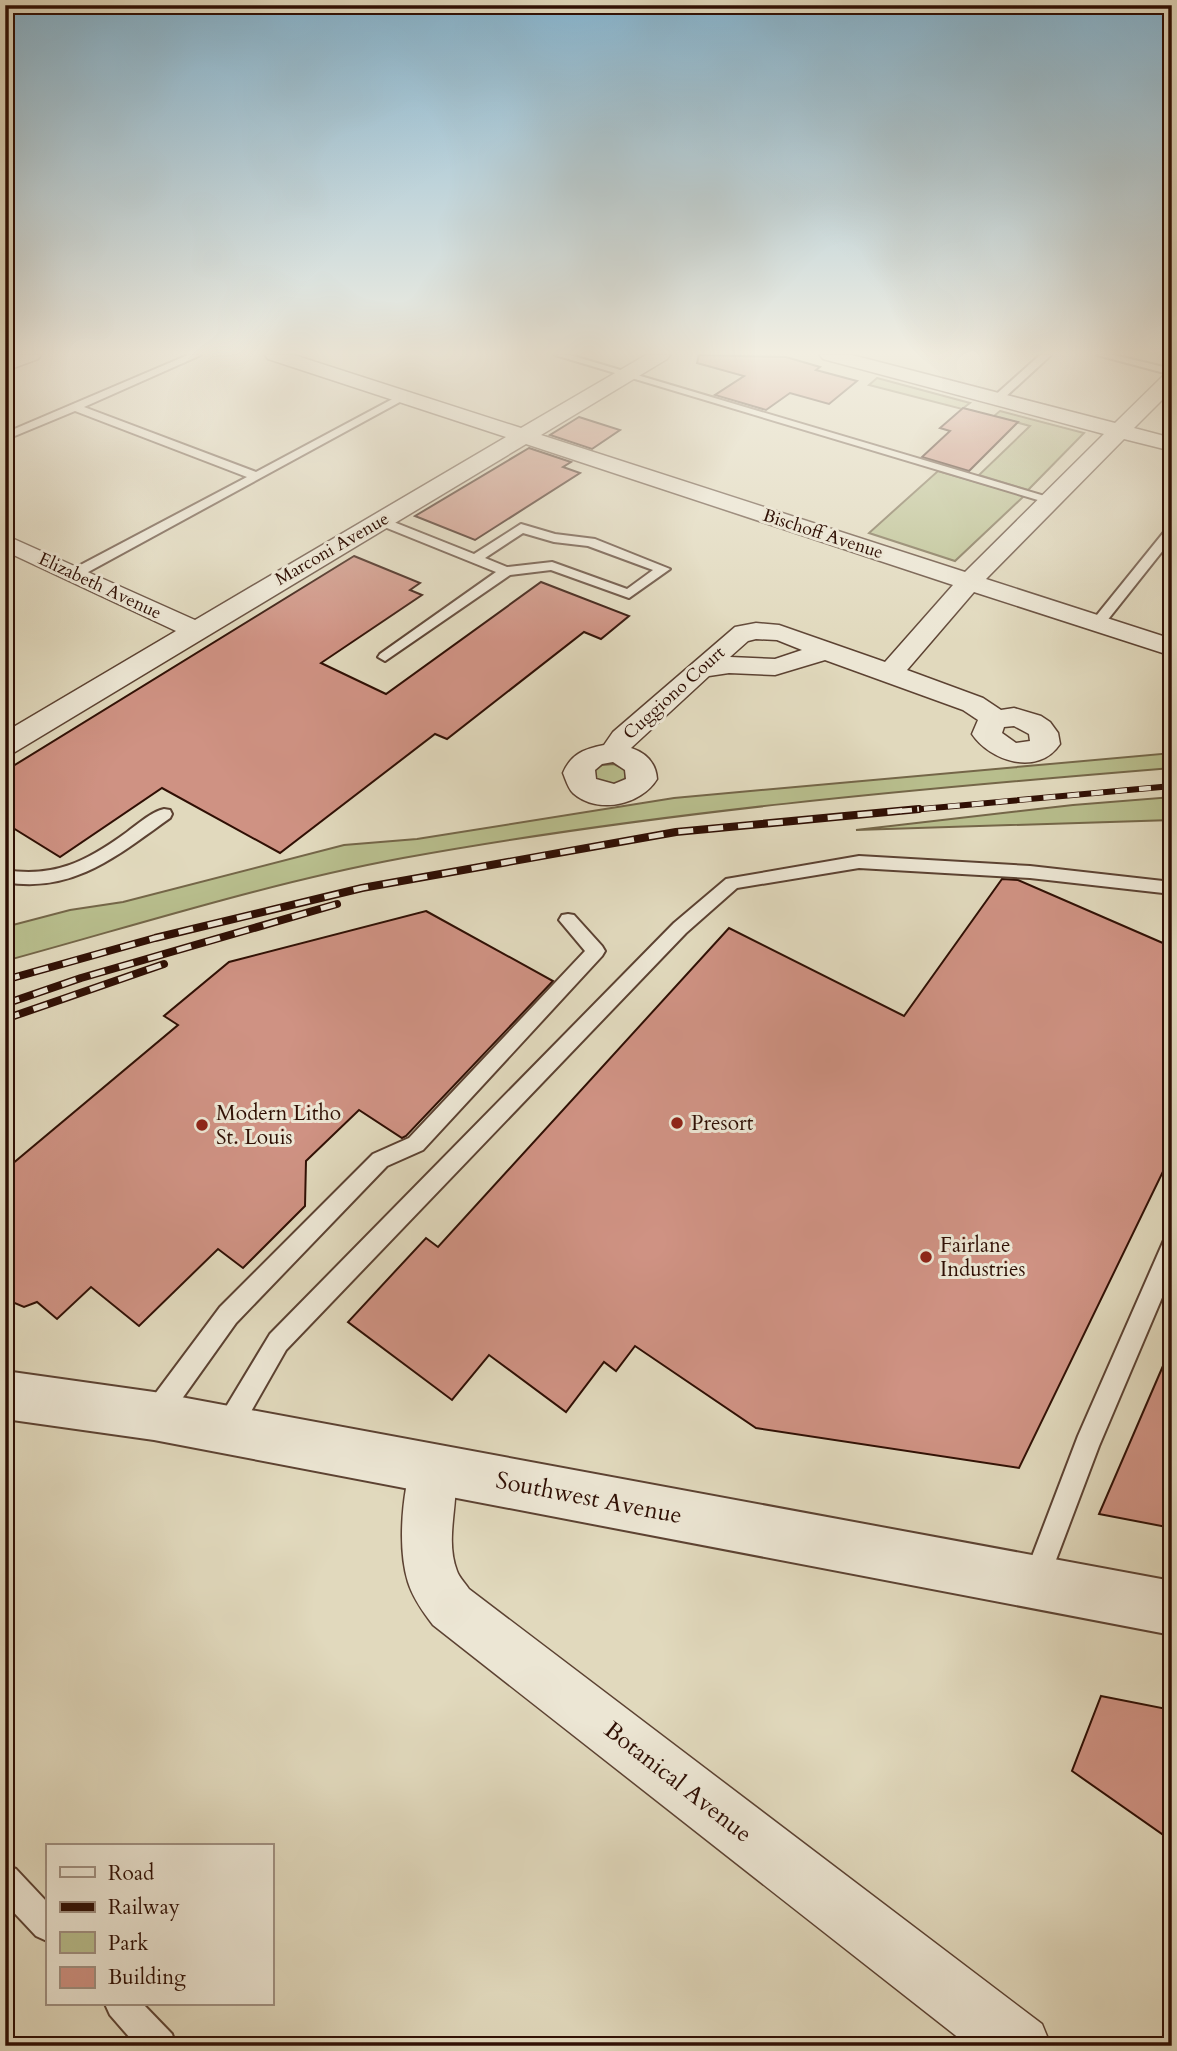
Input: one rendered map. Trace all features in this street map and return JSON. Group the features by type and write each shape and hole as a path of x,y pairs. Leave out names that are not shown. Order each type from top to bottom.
{"street":[{"name":"Marconi Avenue","path":"5,745 500,451"},
{"name":"Bischoff Avenue","path":"570,451 1172,648"},
{"path":"890,673 969,582 1099,451"},
{"name":"Elizabeth Avenue","path":"5,542 195,630"},
{"name":"Cuggiono Court","path":"612,754 623,737 739,635 747,631 775,631 833,651"},
{"path":"699,670 729,663 776,667 810,654 833,651 973,704 996,719"},
{"name":"Southwest Avenue","path":"5,1395 154,1416 1172,1608"},
{"name":"Botanical Avenue","path":"433,1469 427,1540 433,1581 451,1607 1020,2046"}],"lane":[{"path":"188,451 256,477"},
{"path":"74,574 305,451"},
{"path":"886,451 1052,500"},
{"path":"381,521 475,559 506,571 552,566 629,594 663,569 590,542 554,538 522,528 475,559"},
{"path":"1097,624 1172,530"},
{"path":"385,657 506,571"},
{"path":"5,876 34,879 74,872 99,859 164,814"},
{"path":"227,1430 278,1342 680,928 732,883 859,862 1030,872 1172,888"},
{"path":"154,1416 228,1315 380,1160 416,1144 596,951 568,920"},
{"path":"1035,1581 1087,1445 1172,1247"},
{"path":"5,1880 46,1924"},
{"path":"123,2006 160,2046"}],"green space":[{"path":"1004,451 1067,451 1028,490 979,475"},
{"path":"938,471 1024,496 955,561 869,533"},
{"path":"1172,753 1172,768 979,784 690,815 594,827 403,858 253,892 5,961 5,927 70,910 123,902 344,845 417,839 674,798"},
{"path":"614,764 626,770 625,781 617,785 596,781 594,770 602,765"},
{"path":"1172,797 1172,820 856,830 1073,805"}],"building":[{"path":"524,451 537,451 571,462 563,467 580,473 475,540 415,516"},
{"path":"929,451 989,451 969,471 922,457"},
{"path":"354,556 420,583 410,590 422,595 321,663 386,694 541,582 629,616 601,639 584,632 447,739 435,734 280,853 162,788 60,857 5,823 5,771"},
{"name":"Fairlane Industries","path":"1002,879 1018,880 1172,947 1172,1153 1019,1468 756,1428 635,1346 616,1371 604,1362 566,1412 489,1355 452,1400 348,1322 426,1238 438,1247 729,928 904,1016"},
{"name":"Modern Litho St. Louis","path":"426,911 553,981 406,1136 402,1138 359,1110 306,1161 305,1206 243,1268 218,1249 139,1326 91,1287 57,1319 37,1302 24,1307 12,1302 5,1295 5,1170 178,1025 164,1016 229,962"},
{"path":"1172,1345 1172,1528 1099,1514"},
{"path":"1101,1696 1172,1710 1172,1841 1072,1771"}],"railway":[{"path":"900,811 1172,786"},
{"path":"5,980 155,938 362,888 676,832 919,809"},
{"path":"5,1004 81,978 337,904"},
{"path":"5,1019 164,964"}],"place":[{"name":"Presort","path":"677,1123"},
{"name":"Modern Litho St. Louis","path":"202,1125"},
{"name":"Fairlane Industries","path":"926,1257"}]}
